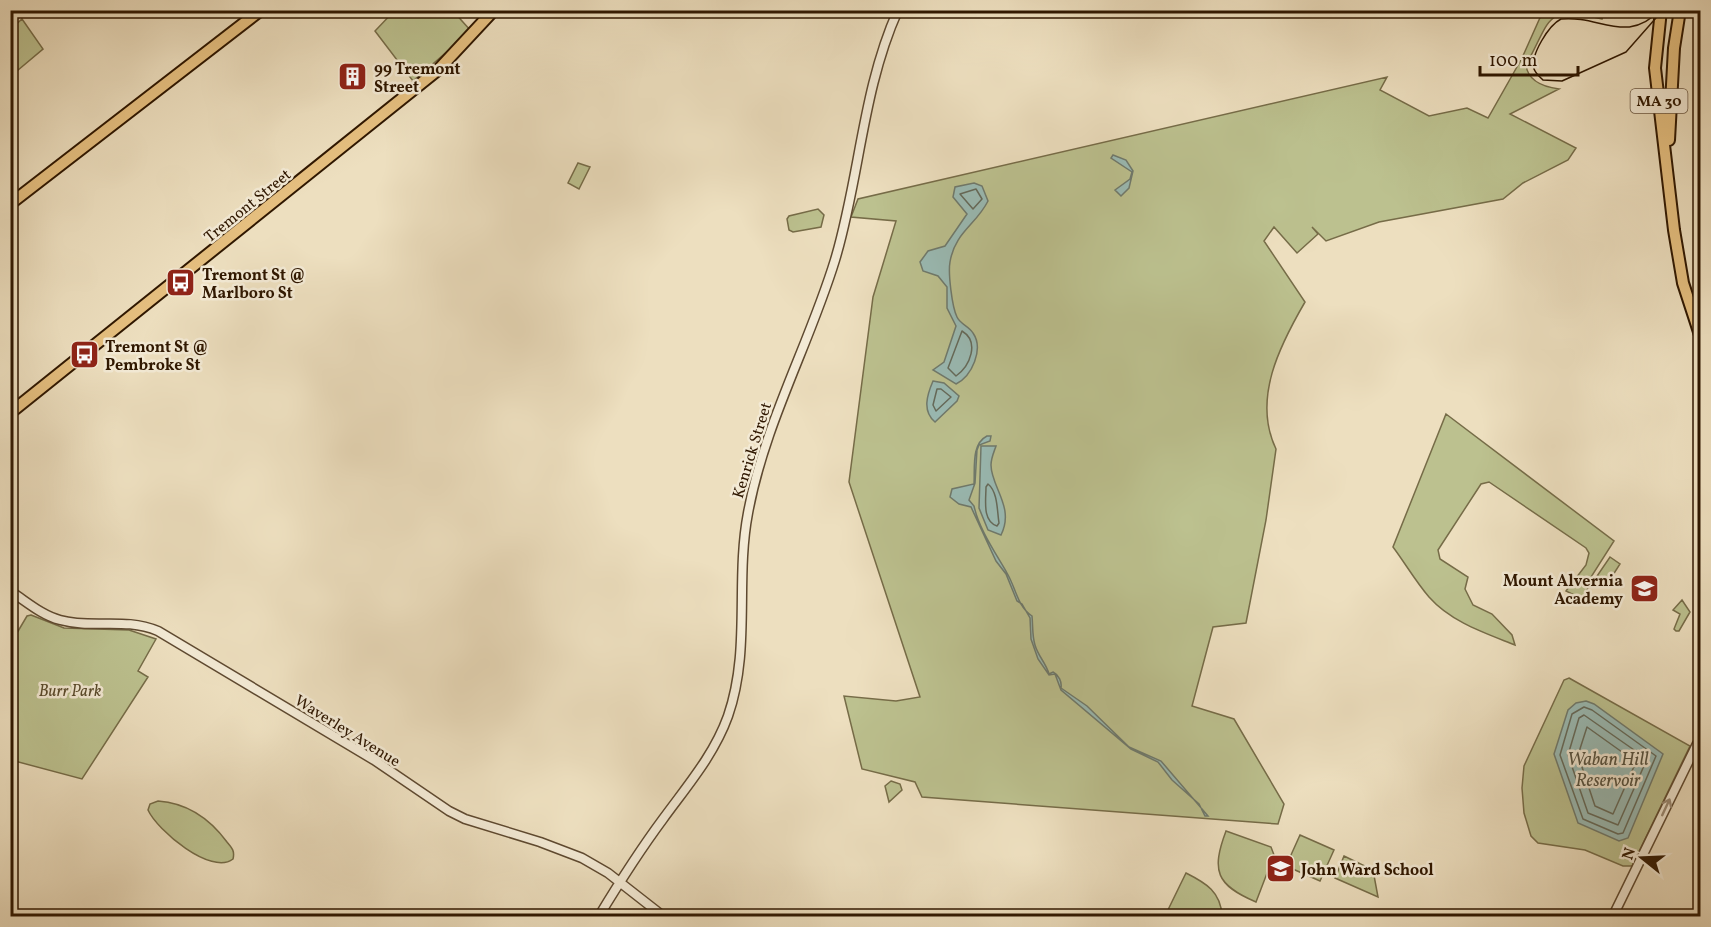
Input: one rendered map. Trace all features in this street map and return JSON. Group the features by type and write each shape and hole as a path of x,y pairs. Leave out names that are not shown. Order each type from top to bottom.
{"main road":[{"path":"10,204 261,10"},
{"name":"Tremont Street","path":"10,413 439,69 494,10"},
{"name":"MA 30","path":"1661,10 1655,68 1680,268 1701,335"},
{"name":"MA 30","path":"1668,167 1671,81 1680,10"}],"street":[{"name":"Kenrick Street","path":"599,916 619,882 710,754 718,740 736,692 742,656 743,538 753,489 778,412 836,257 849,208 876,67 898,10"},
{"name":"Waverley Avenue","path":"10,591 58,619 75,622 123,622 158,632 374,760 449,811 465,819 561,849 600,868 663,916"},
{"path":"1612,916 1699,745"}],"green space":[{"path":"395,10 453,11 471,31 413,81 375,31"},
{"path":"1543,11 1605,11 1602,19 1569,14 1559,15 1552,19 1526,65 1533,80 1559,89 1510,114 1576,148 1568,160 1523,183 1503,199 1379,222 1326,241 1312,227 1318,234 1297,253 1274,227 1264,241 1305,302 1279,354 1268,392 1269,430 1276,449 1266,520 1246,623 1213,627 1192,706 1234,719 1284,804 1278,824 922,797 915,782 862,769 844,696 896,701 920,697 849,482 873,297 896,221 851,217 858,199 1387,77 1380,90 1429,116 1467,108 1488,118 1522,58"},
{"path":"22,19 43,49 11,76 11,29"},
{"path":"578,163 590,167 579,189 568,183"},
{"path":"818,209 824,215 821,227 793,232 789,230 787,219 789,216"},
{"path":"1446,414 1614,541 1591,577 1584,600 1566,591 1586,565 1589,553 1586,548 1489,482 1481,484 1438,550 1440,559 1468,577 1465,589 1473,605 1492,614 1512,635 1515,645 1469,626 1438,606 1424,591 1393,547"},
{"path":"1610,557 1620,564 1606,586 1595,579"},
{"path":"1682,600 1690,612 1679,631 1676,631 1674,629 1680,614 1673,610"},
{"name":"Burr Park","path":"31,615 64,628 129,630 156,639 138,671 148,677 82,779 11,760 11,643 27,616"},
{"path":"1569,678 1690,746 1632,866 1623,866 1585,850 1538,843 1531,836 1524,813 1522,788 1524,766 1564,680"},
{"path":"891,781 900,784 902,790 889,802 885,786"},
{"path":"158,801 179,805 205,819 232,848 233,859 223,863 212,861 199,856 173,839 153,819 148,810 150,804"},
{"path":"1226,831 1271,847 1274,855 1256,902 1232,889 1220,875 1219,857"},
{"path":"1300,835 1334,850 1320,881 1286,866"},
{"path":"1344,856 1373,870 1378,897 1335,878"},
{"path":"1186,873 1211,889 1219,901 1222,916 1165,916"}],"water":[{"path":"1113,155 1126,160 1133,171 1129,188 1121,196 1115,190 1130,179 1132,172 1111,158"},
{"path":"974,183 982,186 988,201 956,243 950,262 950,274 955,312 958,319 973,333 976,339 977,354 967,375 956,384 933,370 944,362 956,326 947,308 947,287 938,276 923,271 920,262 928,251 945,246 967,214 953,197 955,187"},
{"path":"933,381 944,383 959,396 957,401 935,422 927,408"},
{"path":"987,436 991,436 990,441 979,445 977,450 975,483 969,500 974,506 983,532 1010,579 1021,603 1017,601 1006,574 996,561 971,507 959,504 950,497 952,489 974,484 976,450 978,445"},
{"path":"981,446 996,446 991,465 1004,506 1005,525 1001,535 988,530 979,508"},
{"path":"1025,610 1032,616 1036,649 1049,674 1053,672 1055,674 1049,675 1038,659 1031,639 1030,618"},
{"path":"1055,674 1060,681 1061,688 1087,706 1129,747 1161,761 1194,799 1172,780 1158,762 1131,749 1061,690"},
{"name":"Waban Hill Reservoir","path":"1586,701 1594,704 1663,754 1628,838 1619,841 1578,823 1554,754 1568,710 1576,703"}],"tram line":[{"path":"1660,10 1636,26 1613,26 1575,19 1561,19 1551,27 1542,41 1535,56 1534,69 1543,80 1562,81 1626,52 1663,10"}],"place":[{"name":"99 Tremont Street","path":"353,77"},
{"name":"Tremont St @ Marlboro St","path":"181,283"},
{"name":"Tremont St @ Pembroke St","path":"84,355"},
{"name":"Mount Alvernia Academy","path":"1644,589"},
{"name":"John Ward School","path":"1280,869"}]}
